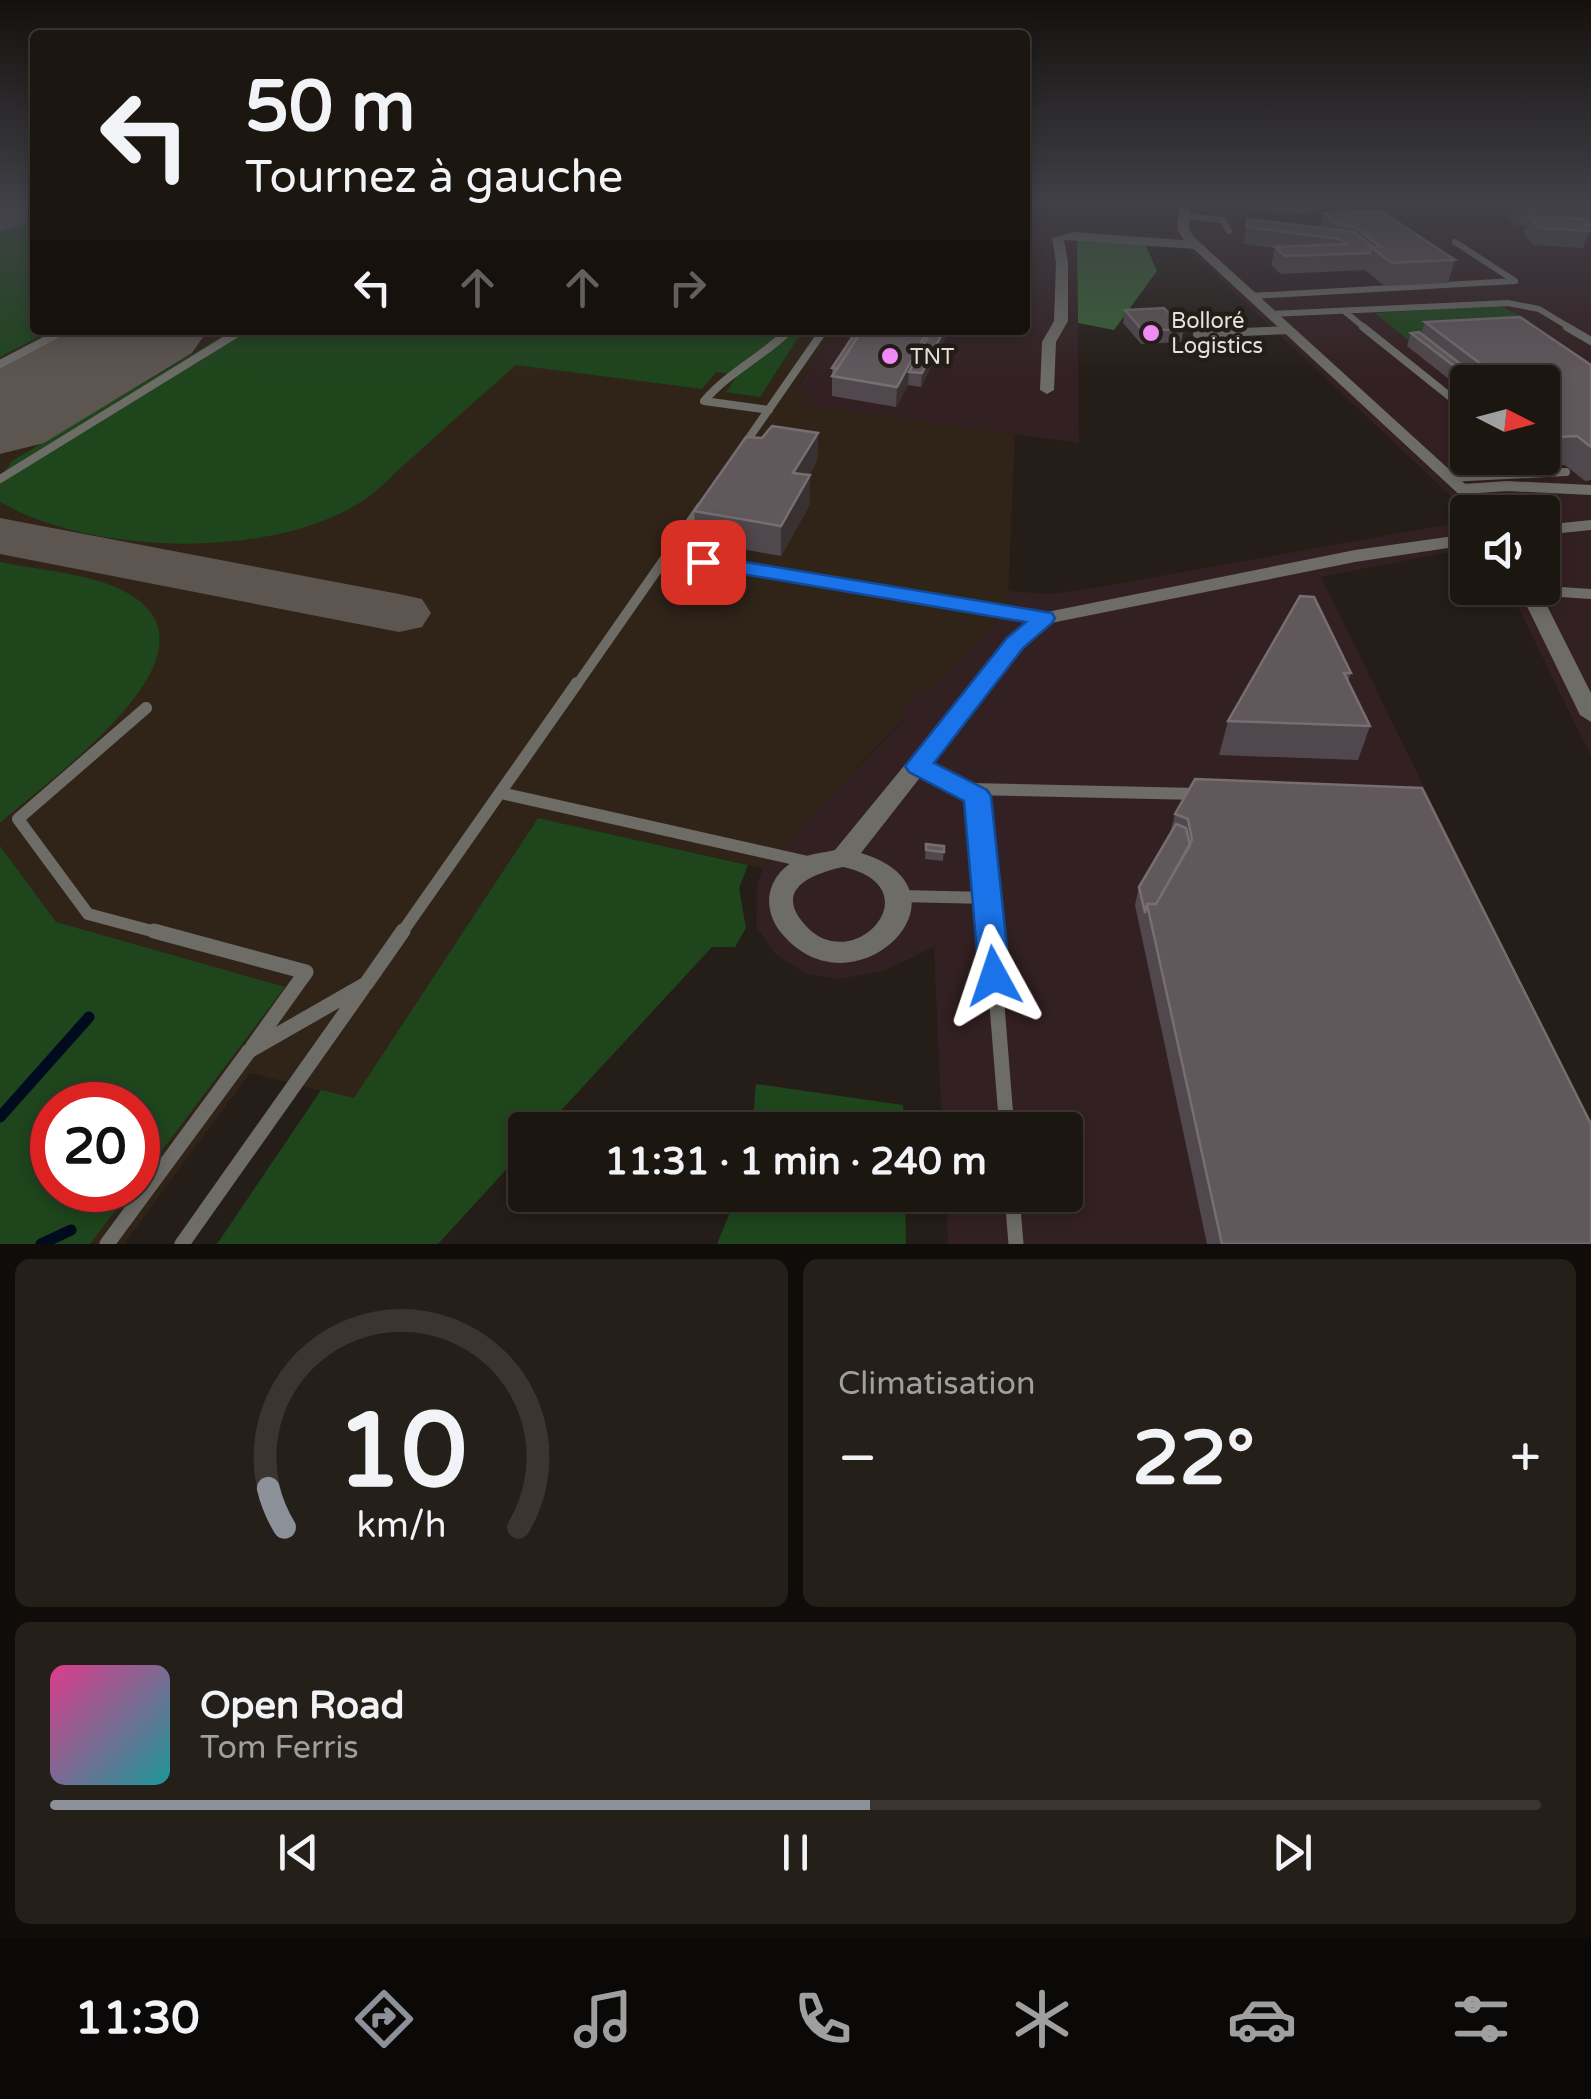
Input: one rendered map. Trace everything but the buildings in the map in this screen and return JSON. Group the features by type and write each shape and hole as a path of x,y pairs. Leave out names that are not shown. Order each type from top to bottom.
{"street":[{"path":"1047,390 1048,342 1061,322 1062,260"},
{"path":"1213,260 1469,495"},
{"path":"1560,528 1591,525"},
{"path":"843,858 1015,643 1044,618 1337,559 1450,542"},
{"path":"1536,605 1591,715"},
{"path":"843,858 870,865 886,876 898,896 898,917 890,932 875,943 840,952 818,948 799,938 785,924 780,908 786,882 798,869 843,858"}],"lane":[{"path":"1252,296 1515,282 1482,260"},
{"path":"1271,314 1523,304 1554,316 1591,341"},
{"path":"1343,310 1450,396"},
{"path":"1197,334 1288,330"},
{"path":"0,364 55,335"},
{"path":"0,479 234,335"},
{"path":"768,410 704,401 724,378 763,356 785,335"},
{"path":"738,454 820,335"},
{"path":"1457,484 1566,472"},
{"path":"1457,484 1591,490"},
{"path":"182,1244 708,497"},
{"path":"667,556 1044,618"},
{"path":"1560,592 1591,594"},
{"path":"106,1244 306,972 88,914 18,820 146,708"},
{"path":"918,766 978,796 1006,1112"},
{"path":"969,789 1222,795"},
{"path":"501,793 814,863"},
{"path":"898,896 988,898"},
{"path":"249,1051 366,984"},
{"path":"1013,1212 1016,1244"}],"shaded area":[{"path":"0,260 30,260 30,335 833,335 798,385 809,395 800,404 1015,434 1008,599 989,633 929,693 917,692 900,711 905,717 763,868 538,818 354,1099 250,1073 160,1195 160,1082 30,1082 30,1212 148,1212 124,1244 0,1244"},
{"path":"1030,260 1077,260 1079,443 799,404 798,386 833,335 1030,335"},
{"path":"1200,260 1591,260 1591,757 1517,605 1560,605 1560,495 1450,495"},
{"path":"1450,524 1450,552 1321,577 1591,1127 1591,1244 948,1244 946,1212 1083,1212 1083,1112 941,1112 934,947 884,971 839,979 807,974 775,954 756,926 757,885 763,868 905,718 899,711 918,692 930,693 989,633 1008,599 1008,591 1050,594"}],"green space":[{"path":"0,260 30,260 30,335 42,335 0,357"},
{"path":"1077,260 1152,260 1157,271 1114,330 1078,323"},
{"path":"1499,305 1530,321 1534,329 1413,344 1375,313"},
{"path":"225,335 800,335 760,397 726,392 738,375 716,372 702,389 516,365 361,502 323,521 279,534 181,544 82,533 38,520 0,502 0,480 12,461"},
{"path":"0,562 105,583 146,607 160,636 152,669 129,704 97,740 0,823"},
{"path":"538,818 748,865 739,888 746,928 735,947 712,947 560,1112 508,1112 508,1168 438,1244 217,1244 321,1090 354,1098"},
{"path":"0,846 56,922 285,987 160,1153 160,1082 30,1082 30,1212 114,1212 90,1244 0,1244"},
{"path":"756,1084 903,1105 903,1112 754,1112"},
{"path":"730,1212 905,1212 906,1244 717,1244"}],"waterway":[{"path":"0,1117 89,1017"},
{"path":"41,1244 71,1230"}],"taxiway":[{"path":"0,419 64,381"},
{"path":"0,536 399,613"}],"runway":[{"path":"0,417 144,335"}],"place":[{"name":"Bolloré Logistics","path":"1151,333"},
{"name":"TNT","path":"890,356"}],"route":[{"path":"703,562 1044,618 1015,643 918,766 978,796 994,976"}]}
